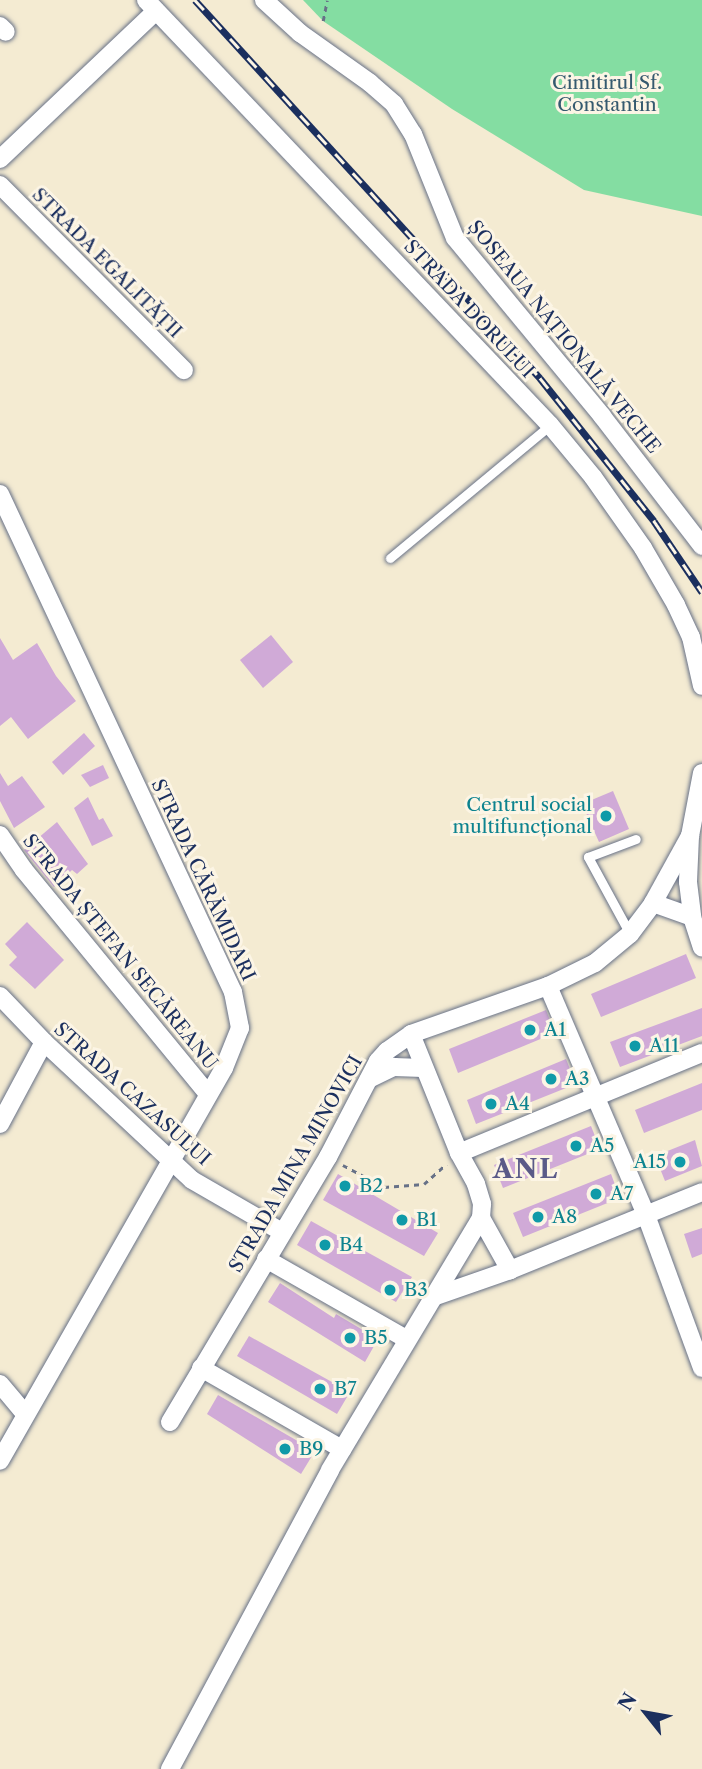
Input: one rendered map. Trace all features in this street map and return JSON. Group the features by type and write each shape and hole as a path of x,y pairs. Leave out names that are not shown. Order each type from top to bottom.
{"street":[{"name":"ȘOSEAUA NAȚIONALĂ VECHE","path":"264,0 300,33 370,83 394,104 413,134 455,238 602,416 702,546"},
{"path":"0,159 151,6"},
{"name":"STRADA DORULUI","path":"151,6 550,425 622,515 662,579 691,638 702,686"},
{"name":"STRADA EGALITĂȚII","path":"0,185 184,370"},
{"name":"STRADA CĂRĂMIDARI","path":"0,494 233,992 240,1028 224,1068 0,1461"},
{"path":"702,773 690,836 688,883 692,917 702,947"},
{"name":"STRADA ȘTEFAN SECĂREANU","path":"0,835 24,870 208,1094"},
{"name":"STRADA MINA MINOVICI","path":"170,1422 328,1157 387,1051 411,1034 548,986 595,963 630,934 653,903 690,836"},
{"path":"653,903 692,917"},
{"path":"548,986 697,1330 702,1368"},
{"name":"STRADA CAZASULUI","path":"0,996 44,1042 192,1180 282,1232"},
{"path":"170,1769 330,1470 406,1339 481,1218 482,1204 476,1184 459,1153 411,1034"},
{"path":"0,1124 44,1042"},
{"path":"459,1153 702,1053"},
{"path":"369,1080 394,1067 423,1069"},
{"path":"433,1297 510,1270 702,1192"},
{"path":"481,1218 510,1270"},
{"path":"266,1259 406,1339"},
{"path":"201,1368 342,1449"},
{"path":"0,1384 25,1414"}],"lane":[{"path":"390,558 550,425"},
{"path":"630,934 588,857 636,839"}],"path":[{"path":"323,21 327,0"},
{"path":"328,1157 384,1187 424,1184 459,1153"}],"green space":[{"name":"Cimitirul Sf. Constantin","path":"303,0 702,0 702,216 584,190 452,109 323,21"}],"building":[{"path":"271,635 293,662 263,688 240,660"},
{"path":"0,638 13,660 37,643 56,676 76,701 28,739 11,717 0,726"},
{"path":"84,733 95,746 63,775 52,762"},
{"path":"103,765 109,778 90,787 81,775"},
{"path":"0,773 8,786 22,776 45,807 14,828 0,801"},
{"name":"Centrul social multifuncțional","path":"613,791 629,829 599,842 582,804"},
{"path":"88,797 99,820 103,818 113,836 92,846 74,808"},
{"path":"57,822 88,864 77,874 72,870 54,887 24,850"},
{"path":"27,922 64,960 35,989 9,965 17,957 5,944"},
{"path":"686,954 696,978 601,1017 591,994"},
{"path":"702,1008 702,1036 620,1067 610,1042"},
{"path":"546,1010 555,1033 458,1073 449,1049"},
{"path":"566,1059 576,1084 476,1124 467,1100"},
{"path":"702,1083 702,1110 644,1133 635,1110"},
{"path":"591,1126 600,1149 503,1188 494,1165"},
{"name":"A15","path":"695,1140 702,1166 665,1181 655,1156"},
{"path":"338,1174 438,1233 424,1256 323,1200"},
{"path":"611,1174 620,1198 523,1237 513,1213"},
{"path":"311,1221 412,1277 396,1302 297,1245"},
{"path":"702,1228 702,1254 692,1258 684,1234"},
{"path":"280,1283 334,1318 336,1314 378,1339 365,1362 268,1302"},
{"path":"249,1336 350,1392 337,1414 237,1356"},
{"path":"218,1395 315,1451 301,1474 207,1414"}],"railway":[{"path":"195,0 540,378 654,521 702,592"}],"place":[{"name":"Centrul social multifuncțional","path":"606,816"},
{"name":"A1","path":"530,1030"},
{"name":"A11","path":"635,1046"},
{"name":"A3","path":"551,1079"},
{"name":"A4","path":"491,1104"},
{"name":"A5","path":"576,1146"},
{"name":"A15","path":"680,1162"},
{"name":"B2","path":"345,1186"},
{"name":"A7","path":"596,1194"},
{"name":"A8","path":"538,1217"},
{"name":"B1","path":"402,1220"},
{"name":"B4","path":"325,1245"},
{"name":"B3","path":"390,1290"},
{"name":"B5","path":"350,1338"},
{"name":"B7","path":"320,1389"},
{"name":"B9","path":"285,1449"}],"district":[{"name":"ANL","path":"526,1170"}]}
